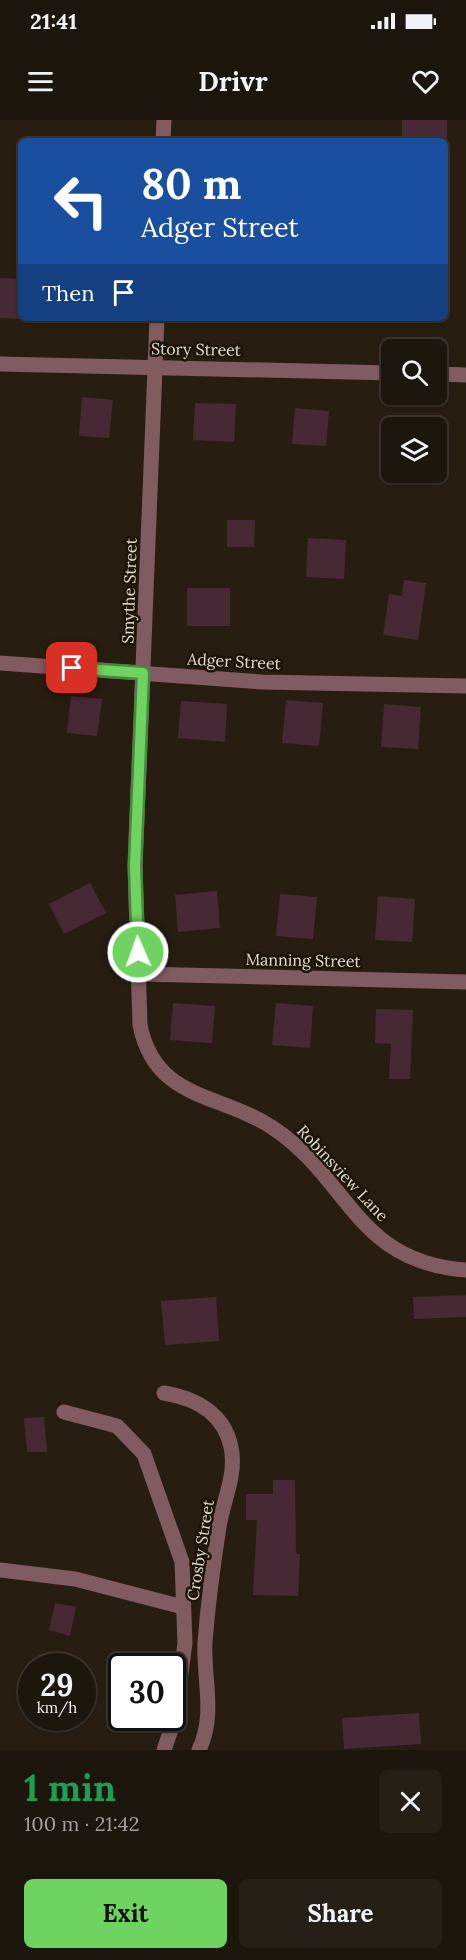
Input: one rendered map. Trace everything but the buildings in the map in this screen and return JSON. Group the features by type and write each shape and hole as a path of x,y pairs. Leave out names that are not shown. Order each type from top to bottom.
{"street":[{"path":"164,120 164,138"},
{"name":"Smythe Street","path":"139,974 135,866 157,321"},
{"name":"Story Street","path":"0,364 381,372"},
{"path":"447,374 466,375"},
{"name":"Adger Street","path":"0,663 262,682 466,686"},
{"name":"Manning Street","path":"139,974 466,982"},
{"name":"Robinsview Lane","path":"139,974 140,1025 143,1040 148,1053 162,1072 198,1096 245,1111 274,1128 300,1150 362,1222 386,1244 413,1259 444,1269 466,1270"},
{"name":"Crosby Street","path":"164,1393 186,1397 206,1408 222,1425 231,1445 233,1467 219,1527 205,1641 208,1716 199,1750"},
{"path":"64,1412 117,1426 144,1454 182,1562 185,1643 175,1718 164,1750"},
{"path":"0,1570 75,1579 183,1607"}],"route":[{"path":"72,668 143,673 135,866 138,952"}]}
